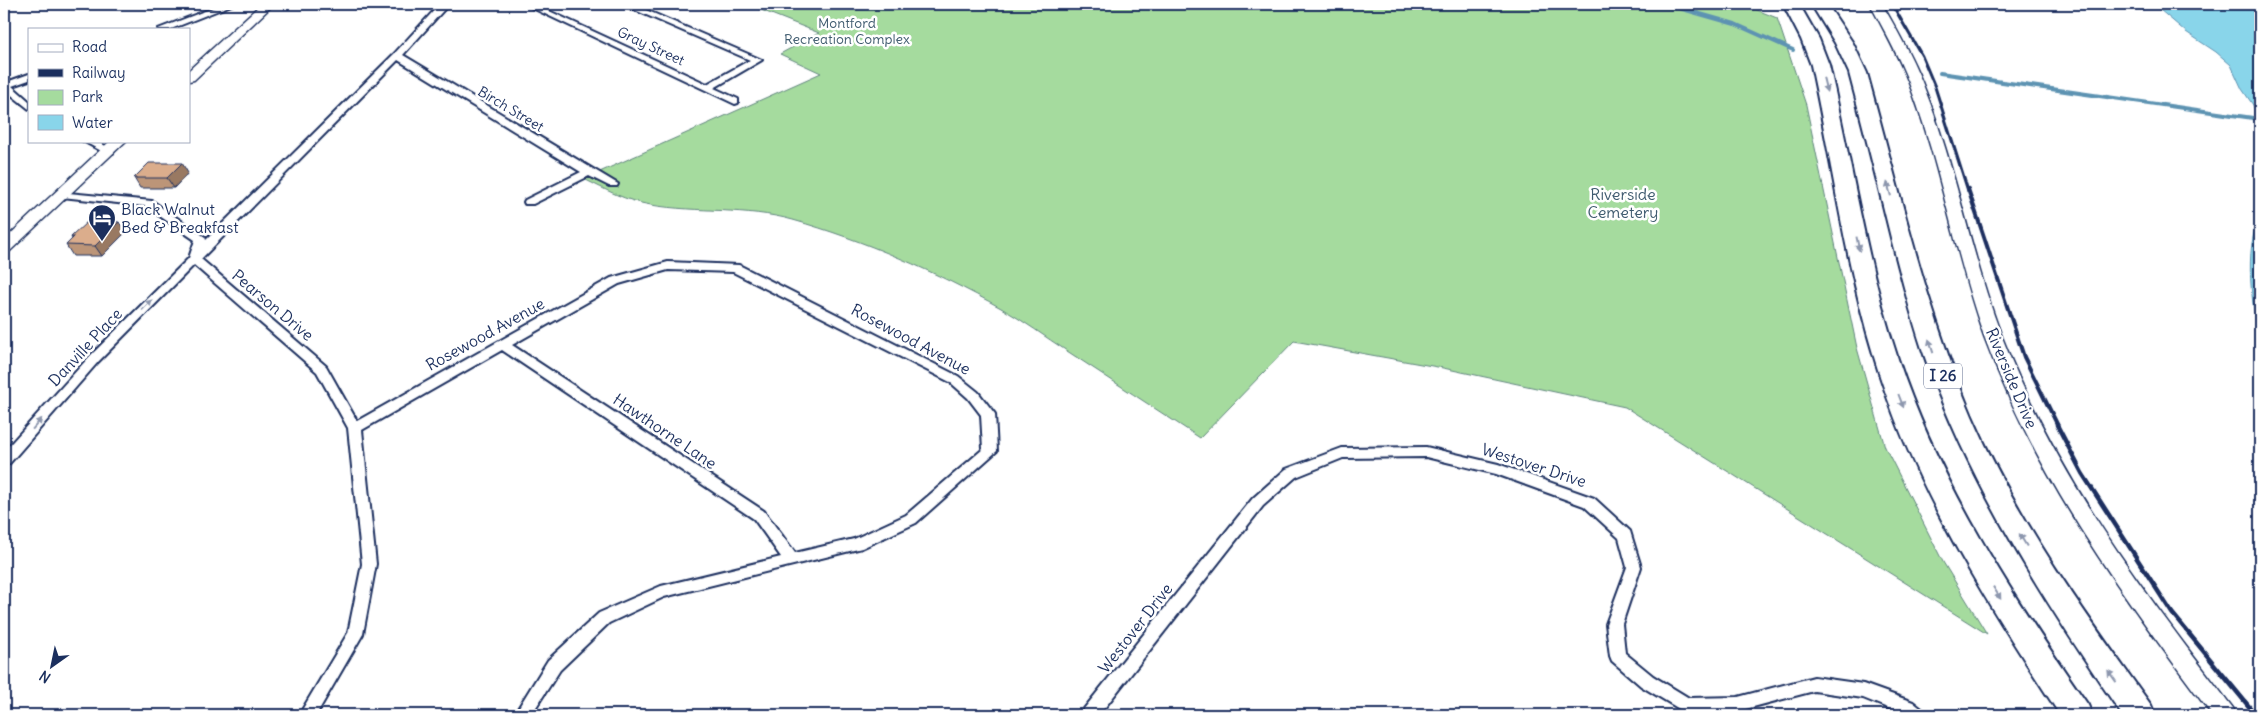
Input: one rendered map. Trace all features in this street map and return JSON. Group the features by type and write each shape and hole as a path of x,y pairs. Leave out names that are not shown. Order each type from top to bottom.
{"highway":[{"path":"1791,4 1804,26 1820,65 1870,300 1900,398 1926,461 1986,574 2077,715"},
{"name":"I 26","path":"1819,4 1844,44 1858,73 1932,347 1954,405 1984,468 2047,579 2140,715"}],"main road":[{"path":"190,76 268,4"},
{"name":"Riverside Drive","path":"1876,4 1898,42 1916,82 1993,337 2037,436 2074,502 2114,566 2226,715"},
{"path":"4,248 114,146"}],"street":[{"path":"165,28 230,4"},
{"path":"194,259 397,56 446,4"},
{"name":"Gray Street","path":"528,4 735,100"},
{"path":"625,4 757,60 707,88"},
{"name":"Birch Street","path":"397,56 589,172 613,184"},
{"path":"28,77 5,86 28,105"},
{"path":"93,142 114,146"},
{"path":"529,202 589,172"},
{"path":"62,194 148,203 201,239 194,259"},
{"name":"Pearson Drive","path":"194,259 322,369 355,428 369,564 355,634 307,715"},
{"name":"Danville Place","path":"4,460 94,359 194,259"},
{"name":"Rosewood Avenue","path":"355,428 615,281 668,266 735,268 954,379 973,395 988,414 990,451 911,519 857,544 661,592 604,618 554,665 522,715"},
{"name":"Hawthorne Lane","path":"503,345 759,515 792,561"},
{"name":"Westover Drive","path":"1089,715 1258,502 1292,473 1342,453 1426,452 1498,469 1589,502 1626,535 1634,567 1614,624 1618,656 1647,682 1687,705 1738,704 1814,684 1863,691 1907,707 1917,715"}],"green space":[{"name":"Riverside Cemetery","path":"746,4 1742,4 1777,18 1806,105 1857,348 1885,447 1943,562 1987,634 1625,407 1443,368 1294,341 1200,438 1010,313 951,282 873,247 820,228 775,216 758,213 686,209 642,203 608,191 584,179 821,73 780,54 819,33"}],"water":[{"path":"2153,4 2260,4 2260,125 2253,105 2242,89 2231,65 2216,52 2186,32"},
{"path":"2260,215 2260,343 2254,312 2250,262 2255,230"}],"building":[{"path":"149,163 182,163 167,178 134,178"},
{"path":"88,221 119,222 95,246 66,245 74,237 71,237"}],"waterway":[{"path":"1665,4 1735,24 1793,50"},
{"path":"1940,73 2260,119"}],"railway":[{"path":"1892,4 1922,56 1935,87 1968,191"},
{"path":"1968,189 2024,357 2058,426"},
{"path":"2057,425 2082,473 2172,613 2256,715"}],"place":[{"name":"Black Walnut Bed & Breakfast","path":"102,242"}],"park label":[{"name":"Montford Recreation Complex","path":"847,32"}]}
